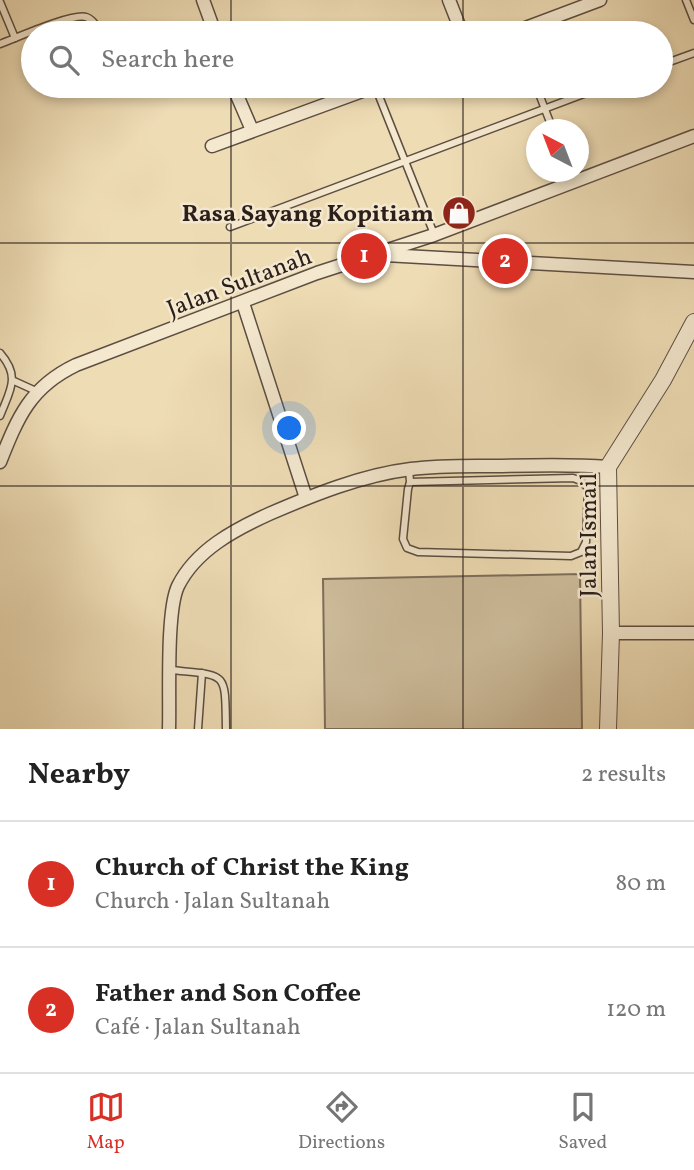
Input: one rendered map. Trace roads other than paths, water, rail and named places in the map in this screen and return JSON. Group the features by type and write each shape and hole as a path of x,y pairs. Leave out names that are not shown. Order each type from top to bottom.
{"street":[{"path":"203,0 211,21"},
{"path":"449,0 457,21"},
{"path":"545,21 600,0"},
{"path":"238,98 252,130"},
{"path":"212,146 342,98"},
{"name":"Jalan Sultanah","path":"589,171 694,136"},
{"name":"Jalan Sultanah","path":"0,462 24,409 36,391 56,374 317,273 434,235 560,182"},
{"path":"377,255 694,272"},
{"path":"243,303 306,498"},
{"name":"Jalan Ismail","path":"608,729 611,633 608,467 663,380 694,322"},
{"path":"169,729 172,610 178,587 193,563 240,527 306,498 373,476 410,475 457,465 577,464 608,467"},
{"path":"611,633 694,633"}],"lane":[{"path":"686,0 694,20"},
{"path":"0,2 15,38"},
{"path":"62,21 84,16 92,21"},
{"path":"0,44 21,36"},
{"path":"673,61 694,53"},
{"path":"381,98 434,235"},
{"path":"541,98 549,119"},
{"path":"230,227 572,98"},
{"path":"0,353 8,362 14,381 0,415"},
{"path":"14,381 36,391"},
{"path":"410,475 573,478 581,481 588,488 586,542 581,552 571,556 418,552 407,548 403,539 410,475"},
{"path":"171,670 202,673 222,680 226,691 226,729"},
{"path":"198,729 202,673"}],"place":[{"name":"Rasa Sayang Kopitiam","path":"459,213"},
{"name":"Church of Christ the King","path":"364,256"},
{"name":"Father and Son Coffee","path":"505,261"}]}
